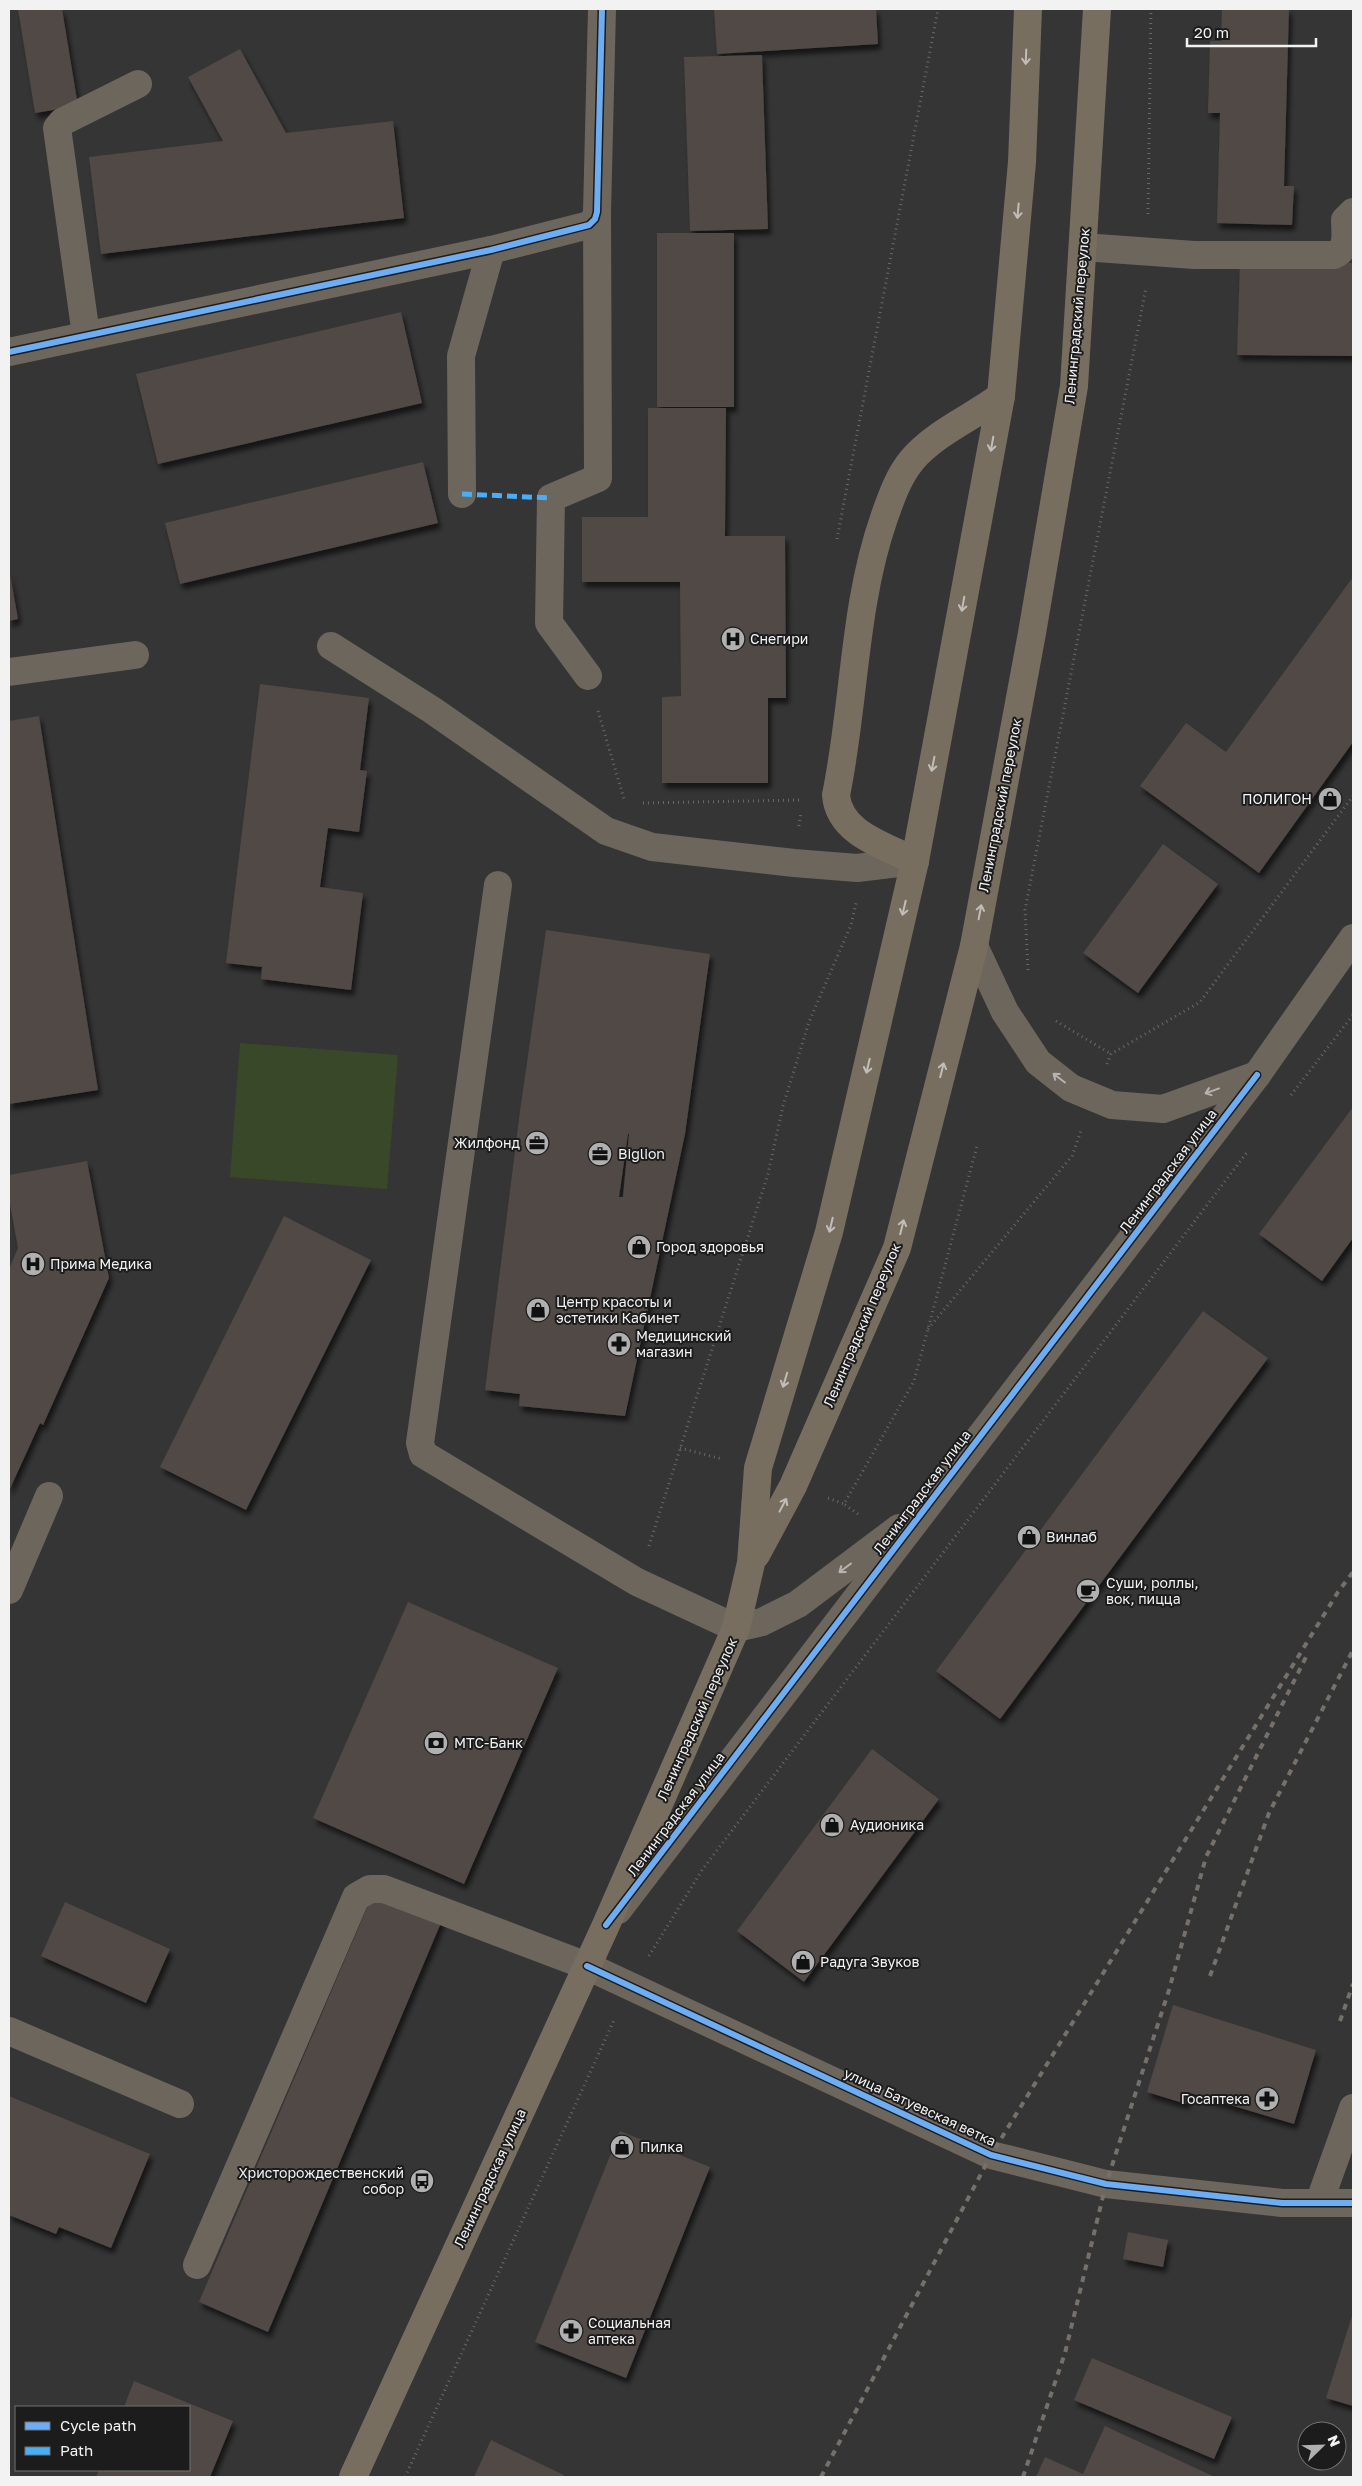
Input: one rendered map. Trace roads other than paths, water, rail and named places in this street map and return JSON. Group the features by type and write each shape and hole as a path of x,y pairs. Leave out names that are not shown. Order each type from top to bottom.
{"main road":[{"name":"Ленинградский переулок","path":"606,1925 736,1628 751,1563 758,1468 829,1232 915,860 1001,396 1022,162 1028,9"},
{"name":"Ленинградский переулок","path":"751,1563 793,1486 897,1248 974,946 1032,633 1074,386 1097,9"},
{"path":"915,860 854,831 837,806 836,795 843,759 858,636 872,555 895,487 912,460 931,442 953,426 981,411 1001,396"},
{"name":"Ленинградская улица","path":"352,2477 606,1925"}],"street":[{"path":"588,676 549,623 551,498 598,478 597,212 602,9"},
{"path":"86,335 57,128 62,122 138,84"},
{"path":"9,352 491,250 582,228 595,219 597,212"},
{"path":"1083,247 1194,254 1334,255 1340,253 1346,244 1344,220 1353,212"},
{"path":"462,494 461,356 491,250"},
{"path":"331,646 432,710 606,831 652,847 794,863 857,868 915,860"},
{"path":"9,672 135,655"},
{"path":"498,885 420,1449 427,1457 637,1582 736,1628 762,1622 798,1604 895,1538"},
{"name":"Ленинградская улица","path":"606,1925 895,1538 926,1508 1258,1075 1353,938"},
{"path":"974,946 1005,1012 1038,1062 1071,1088 1112,1105 1163,1109 1258,1075"},
{"path":"9,1590 49,1496"},
{"name":"улица Батуевская ветка","path":"197,2265 356,1896 370,1889 384,1889 587,1966 991,2155 1106,2184 1282,2203 1353,2203"},
{"path":"9,2031 180,2104"},
{"path":"1319,2203 1353,2108"}],"railway":[{"path":"821,2477 991,2155 1338,1592 1353,1572"},
{"path":"1210,1976 1269,1813 1353,1650"},
{"path":"1023,2477 1065,2353 1106,2184 1169,1990 1206,1857 1308,1653"},
{"path":"1340,2021 1353,1984"}],"place":[{"name":"Снегири","path":"733,639"},
{"name":"ПОЛИГОН","path":"1330,799"},
{"name":"Жилфонд","path":"537,1143"},
{"name":"Biglion","path":"600,1154"},
{"name":"Город здоровья","path":"639,1247"},
{"name":"Прима Медика","path":"33,1264"},
{"name":"Центр красоты и эстетики Кабинет","path":"538,1310"},
{"name":"Медицинский магазин","path":"619,1344"},
{"name":"Винлаб","path":"1029,1537"},
{"name":"Суши, роллы, вок, пицца","path":"1088,1591"},
{"name":"МТС-Банк","path":"436,1743"},
{"name":"Аудионика","path":"832,1825"},
{"name":"Радуга Звуков","path":"803,1962"},
{"name":"Госаптека","path":"1267,2099"},
{"name":"Пилка","path":"622,2147"},
{"name":"Христорождественский собор","path":"422,2181"},
{"name":"Социальная аптека","path":"571,2331"}]}
